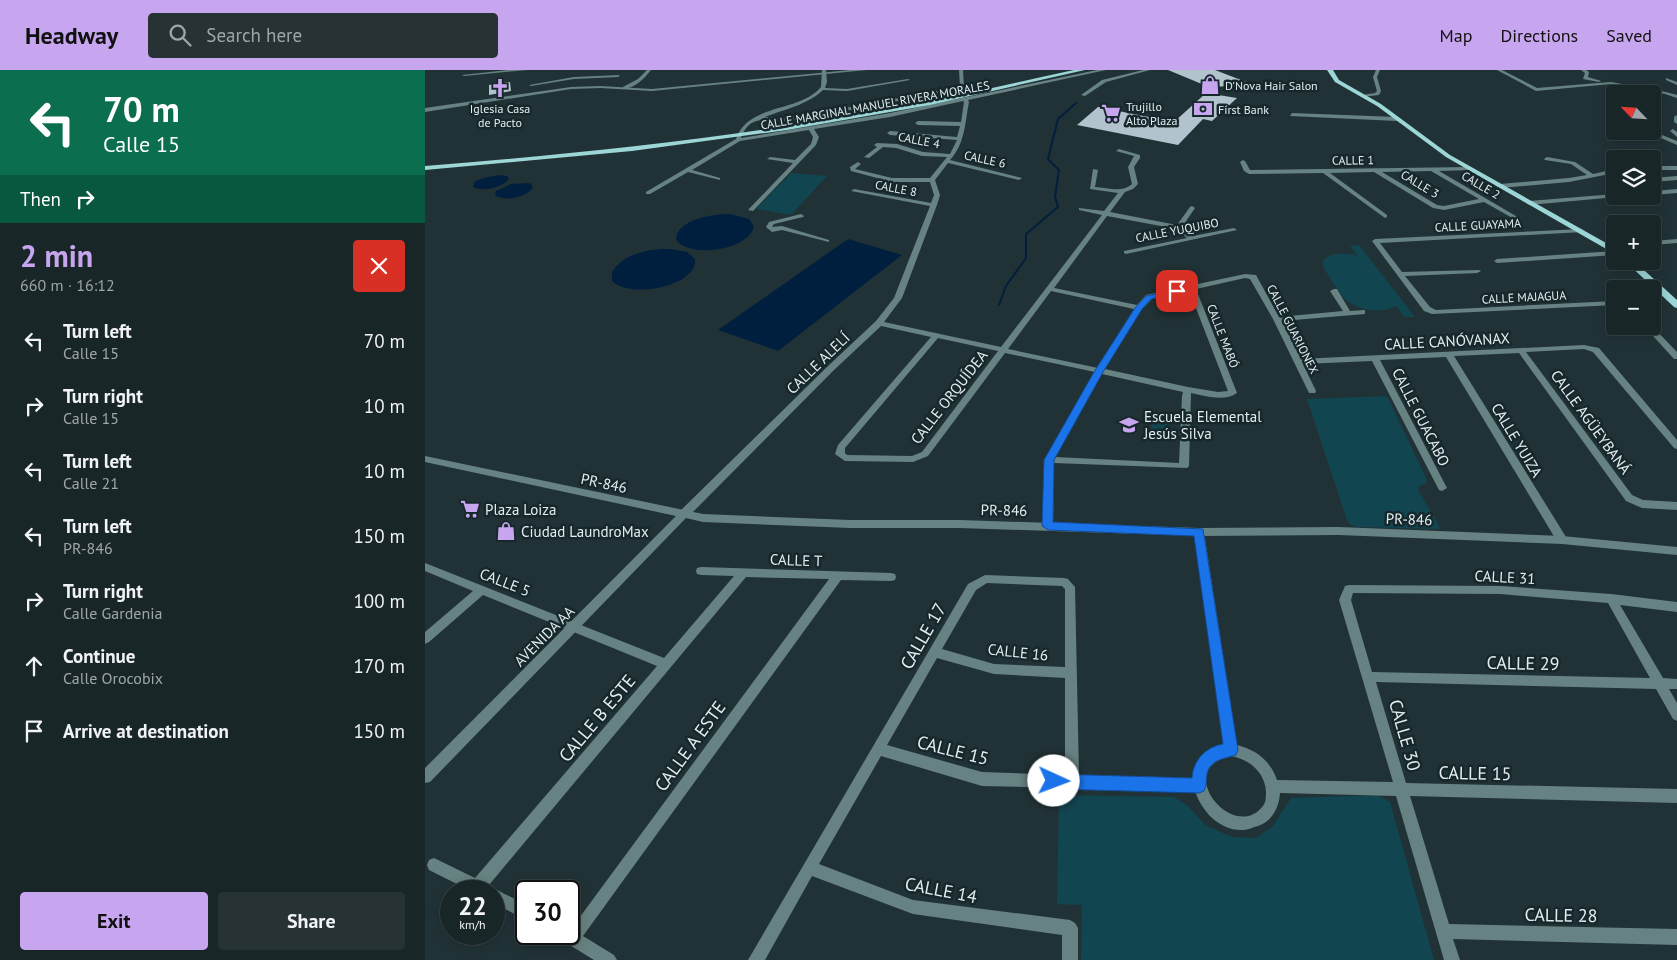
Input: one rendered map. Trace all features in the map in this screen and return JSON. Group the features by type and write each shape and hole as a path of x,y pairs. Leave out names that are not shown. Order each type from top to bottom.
{"main road":[{"path":"425,164 739,135 1063,70"},
{"path":"425,168 567,156 739,135 903,108 1082,70"},
{"path":"1330,70 1337,81 1379,105 1448,156 1529,203 1606,244"},
{"path":"567,156 677,151 730,144"},
{"path":"1639,270 1675,301"}],"street":[{"path":"463,75 525,70"},
{"path":"625,88 640,80 649,70"},
{"path":"425,110 571,88 652,90 824,72 865,70"},
{"path":"759,117 784,120 807,117 962,88 961,70"},
{"name":"CALLE MARGINAL MANUEL RIVERA MORALES","path":"739,135 811,129 965,104 1103,70"},
{"path":"1083,96 1109,79 1148,70"},
{"path":"1378,70 1375,78 1379,91 1379,105"},
{"path":"1499,70 1537,90 1611,83 1615,85"},
{"path":"1583,70 1587,73 1585,78 1666,93 1677,97"},
{"path":"571,88 578,71"},
{"path":"648,194 730,144 750,122 805,101 822,89 825,82 824,72"},
{"path":"1095,72 1109,79"},
{"path":"531,85 574,78 617,76"},
{"path":"1668,79 1677,84"},
{"path":"822,89 847,90 908,80"},
{"path":"1364,96 1377,94 1379,91"},
{"path":"1666,93 1677,93"},
{"path":"912,115 965,104 959,139 951,156 937,170 932,180 937,195 934,205"},
{"path":"1292,115 1397,119"},
{"path":"1677,117 1677,122"},
{"path":"918,122 962,124"},
{"path":"897,126 888,135 959,139"},
{"path":"751,210 814,144 816,138 811,129"},
{"path":"1661,136 1677,142"},
{"name":"CALLE 4","path":"867,157 880,145 903,147 922,154 951,156"},
{"name":"CALLE ORQUÍDEA","path":"935,337 841,447 840,454 845,458 913,458 925,454 1122,192 1130,190 1135,184 1131,167 1137,156 1119,151"},
{"path":"770,159 797,162"},
{"path":"1547,160 1573,163 1593,176"},
{"name":"CALLE 6","path":"946,161 1019,178"},
{"name":"CALLE 1","path":"1243,162 1246,170 1249,172 1469,168"},
{"path":"858,164 852,168 853,170 893,180 932,180"},
{"path":"1661,168 1677,168"},
{"path":"687,170 718,179"},
{"path":"1095,170 1092,188 1122,192"},
{"name":"CALLE 2","path":"1433,170 1518,219"},
{"path":"1323,171 1385,216"},
{"name":"CALLE 3","path":"1376,171 1435,208 1484,200"},
{"path":"1500,186 1606,173"},
{"path":"1661,179 1677,178"},
{"path":"1661,190 1677,191"},
{"name":"CALLE 8","path":"854,191 934,205"},
{"path":"1529,203 1606,197"},
{"name":"CALLE ALELÍ","path":"683,515 879,323 898,298 934,205"},
{"path":"1179,227 1191,208"},
{"path":"1081,209 1179,227 1191,238"},
{"path":"801,216 771,223 769,227 771,230 782,228 827,241"},
{"name":"CALLE YUQUIBO","path":"1126,252 1234,230"},
{"name":"CALLE GUAYAMA","path":"1401,274 1375,241 1581,231"},
{"path":"1661,242 1677,241"},
{"path":"1497,261 1606,253"},
{"path":"1401,274 1477,270"},
{"name":"CALLE MAJAGUA","path":"1401,274 1427,309 1435,312 1606,304"},
{"name":"CALLE GUARIONEX","path":"1192,288 1245,276 1253,277 1277,319 1312,391"},
{"path":"1048,526 1049,460 1099,372 1139,308 1149,297 1192,288"},
{"name":"CALLE MABÓ","path":"1188,390 1218,395 1233,393 1192,288"},
{"path":"1050,289 1139,308"},
{"path":"1333,291 1348,314"},
{"path":"1277,319 1362,312"},
{"path":"879,323 935,337 1188,390 1186,396 1184,466 1049,460"},
{"path":"1656,335 1677,357"},
{"name":"CALLE CANÓVANAX","path":"1298,362 1521,352 1584,347 1596,350 1677,446"},
{"name":"CALLE AGÜEYBANÁ","path":"1521,352 1629,498 1642,504 1677,506"},
{"name":"CALLE YUIZA","path":"1449,355 1562,540"},
{"name":"CALLE GUACABO","path":"1375,358 1442,488"},
{"name":"PR-846","path":"425,459 703,518 851,524 1048,526 1199,532 1339,531 1562,540 1677,551"},
{"name":"AVENIDA AA","path":"425,777 683,515"},
{"path":"1199,532 1231,750"},
{"name":"CALLE 5","path":"425,568 575,626 666,664"},
{"name":"CALLE T","path":"701,571 891,577"},
{"name":"CALLE B ESTE","path":"489,880 743,573"},
{"name":"CALLE A ESTE","path":"580,921 838,576"},
{"name":"CALLE 17","path":"756,960 972,587 985,579 1064,582 1070,587 1072,782"},
{"path":"425,639 482,589"},
{"name":"CALLE 31","path":"1347,607 1345,600 1349,589 1499,590 1611,599 1677,607"},
{"path":"1611,599 1677,715"},
{"name":"CALLE 30","path":"1347,607 1452,960"},
{"name":"CALLE 16","path":"934,652 994,669 1070,673"},
{"name":"CALLE 29","path":"1369,677 1677,684"},
{"name":"CALLE 15","path":"879,749 982,779 1199,785"},
{"path":"1231,750 1253,757 1269,775 1273,786 1273,799 1268,810 1260,818 1248,823 1235,823 1222,818 1211,809 1203,798 1199,785 1200,771 1206,760 1217,752 1231,750"},
{"name":"CALLE 15","path":"1273,786 1677,796"},
{"path":"434,865 464,880"},
{"name":"CALLE 14","path":"810,868 913,907 1070,928 1071,960"},
{"name":"CALLE 28","path":"1443,931 1677,936"},
{"path":"580,943 609,960"}],"shaded area":[{"path":"791,173 827,176 791,215 756,209"},
{"path":"499,175 507,176 509,179 502,185 492,188 473,187 474,182"},
{"path":"528,183 533,188 515,198 495,196 496,191 511,184"},
{"path":"730,214 749,219 754,226 750,234 742,241 719,249 706,250 683,246 676,240 682,227 697,219"},
{"path":"848,239 902,255 778,351 718,330"},
{"path":"1359,245 1415,317 1404,317 1396,306 1377,311 1357,307 1346,300 1323,267 1323,261 1335,254 1358,256 1350,246"},
{"path":"671,249 687,252 695,259 693,269 686,277 661,287 646,289 632,289 620,286 612,281 612,272 623,260 638,253"},
{"path":"1387,396 1427,480 1425,484 1419,486 1418,490 1441,529 1356,527 1347,520 1307,399"},
{"path":"1152,417 1170,419 1169,440 1150,438"},
{"path":"1059,795 1174,797 1187,805 1205,825 1232,837 1256,838 1273,826 1291,798 1378,795 1390,802 1434,960 1081,960 1082,905 1057,904"}],"building":[{"path":"1168,70 1215,70 1254,85 1209,87"},
{"name":"Iglesia Casa de Pacto","path":"510,82 511,91 489,95 489,85"},
{"name":"Trujillo Alto Plaza","path":"1206,93 1237,98 1212,121 1203,119 1178,145 1077,125 1098,107 1174,122"}],"waterway":[{"path":"999,305 1006,286 1026,258 1026,234 1058,207 1055,197 1059,170 1048,159 1058,119 1076,103"}],"place":[{"name":"D'Nova Hair Salon","path":"1210,85"},
{"name":"Iglesia Casa de Pacto","path":"500,88"},
{"name":"First Bank","path":"1203,109"},
{"name":"Trujillo Alto Plaza","path":"1111,113"},
{"name":"Escuela Elemental Jesús Silva","path":"1129,425"},
{"name":"Plaza Loiza","path":"470,509"},
{"name":"Ciudad LaundroMax","path":"506,531"}],"route":[{"path":"1054,781 1199,785 1200,771 1206,760 1217,752 1231,750 1199,532 1048,526 1049,460 1099,372 1139,308 1149,297 1177,291"}]}
